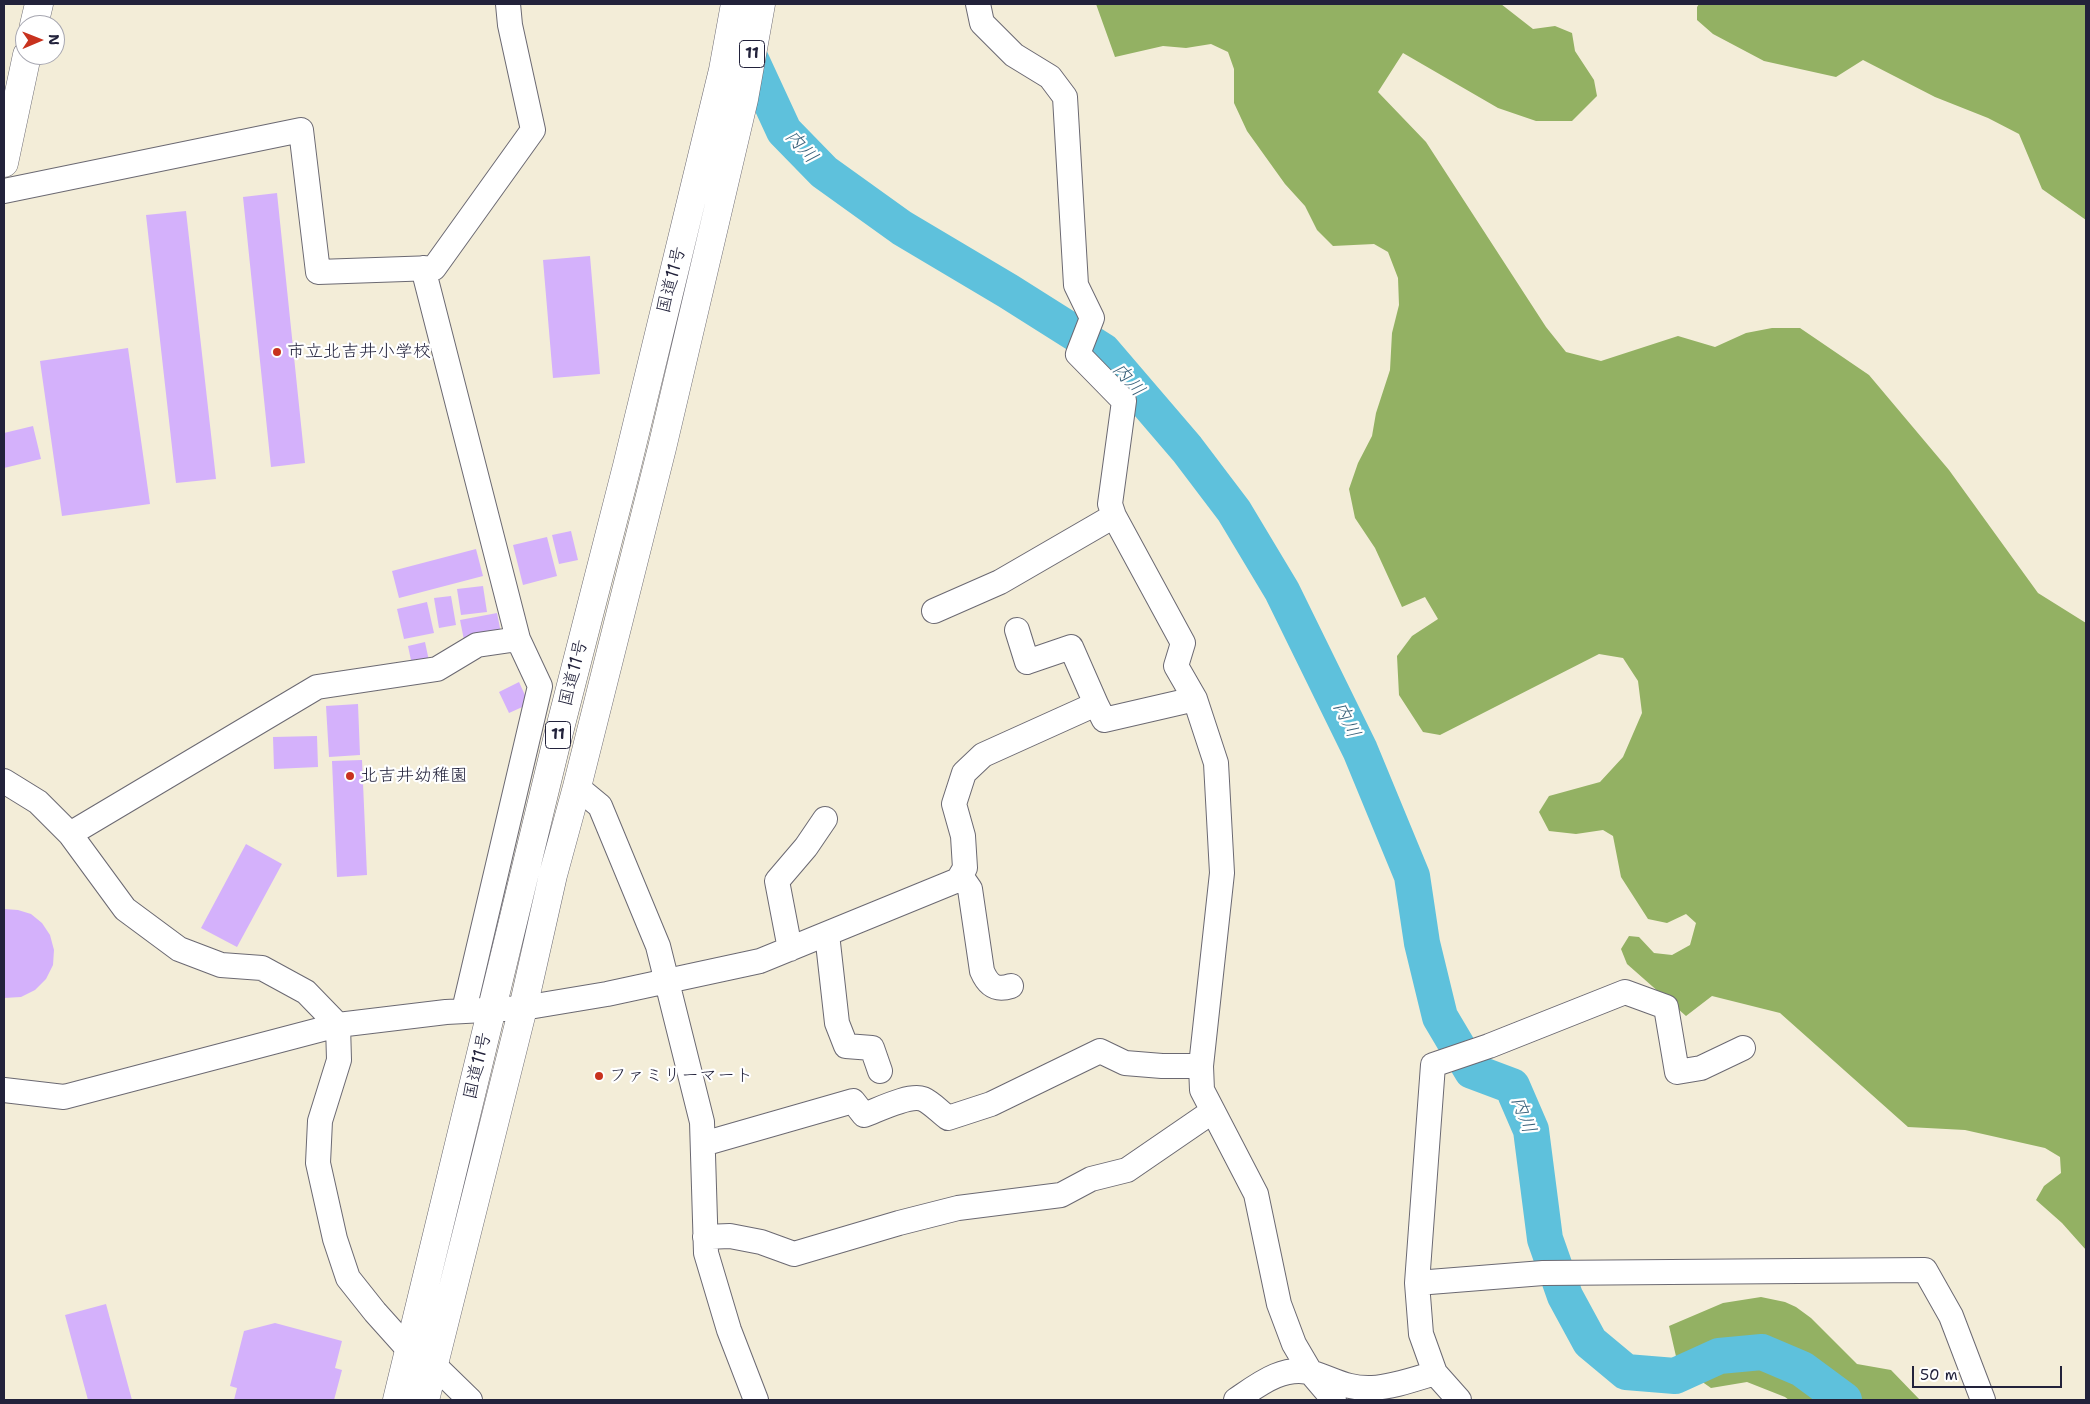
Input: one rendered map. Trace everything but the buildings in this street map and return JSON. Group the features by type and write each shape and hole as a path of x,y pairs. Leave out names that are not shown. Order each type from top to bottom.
{"main road":[{"name":"国道11号","path":"397,1400 491,1010 723,70 752,5"},
{"name":"国道11号","path":"425,1400 523,1008 553,875 662,448 744,99 752,5"},
{"path":"4,163 26,65"}],"street":[{"path":"4,191 301,130 318,272 434,268 533,130 510,25 508,4"},
{"path":"978,4 982,23 1014,55 1050,77 1065,96 1076,284 1092,318 1078,354 1124,401 1110,504 1114,516 1183,643 1176,666 1195,699 1216,763 1222,873 1202,1066 1202,1090 1256,1194 1279,1304 1294,1344 1311,1373 1334,1400"},
{"path":"423,268 518,639 540,686 464,1010"},
{"path":"934,611 1000,582 1114,516"},
{"path":"1017,630 1027,662 1071,647 1104,720 1195,699"},
{"path":"70,834 317,687 437,668 477,645 518,639"},
{"path":"4,1090 64,1097 338,1025 464,1010 523,1008 606,994 760,961 958,880 965,868 963,836 954,804 964,773 983,755 1096,704"},
{"path":"4,781 38,802 70,834 125,909 179,949 221,966 262,968 306,992 338,1025 340,1060 320,1120 318,1163 333,1230 348,1278 410,1351"},
{"path":"577,787 600,806 658,946 702,1122 706,1253 724,1313 756,1400"},
{"path":"790,949 777,881 806,847 825,819"},
{"path":"961,876 970,890 982,971 986,980 993,987 1002,989 1011,986"},
{"path":"827,934 837,1023 846,1046 872,1048 880,1071"},
{"path":"1459,1400 1435,1372 1421,1334 1417,1283 1433,1065 1489,1046 1625,992 1666,1006 1677,1072 1701,1068 1743,1048"},
{"path":"703,1144 853,1101 864,1116 913,1097 923,1099 948,1118 991,1104 1100,1052 1125,1063 1162,1066 1202,1066"},
{"path":"706,1237 730,1236 761,1242 794,1254 958,1208 1061,1195 1091,1179 1126,1170 1213,1111"},
{"path":"1417,1283 1574,1272 1926,1270 1951,1316 1983,1400"},
{"path":"433,1364 470,1400"},
{"path":"1236,1400 1261,1383 1289,1371 1311,1373 1344,1386 1372,1388 1398,1384 1435,1372"}],"green space":[{"path":"1096,4 1501,4 1533,29 1555,26 1572,33 1575,51 1594,80 1597,96 1572,121 1536,121 1498,108 1403,53 1378,92 1426,142 1546,327 1566,352 1601,361 1678,336 1715,347 1746,333 1772,328 1800,328 1869,375 1949,470 2038,593 2086,623 2086,1250 2062,1223 2036,1200 2044,1186 2061,1173 2060,1157 2045,1148 1965,1130 1908,1127 1780,1013 1712,996 1686,1016 1627,964 1621,949 1629,936 1639,937 1654,953 1672,955 1690,945 1696,923 1686,914 1667,923 1648,919 1621,877 1613,836 1603,830 1576,834 1549,831 1539,812 1549,796 1600,782 1623,757 1642,713 1638,681 1623,658 1599,654 1440,735 1423,732 1399,695 1397,656 1412,636 1438,619 1425,597 1402,607 1375,548 1355,518 1349,489 1358,463 1372,436 1376,413 1390,370 1392,333 1399,305 1398,278 1388,252 1374,244 1333,246 1317,230 1305,206 1285,184 1247,131 1234,103 1234,69 1228,52 1211,44 1186,48 1163,46 1115,57"},
{"path":"1699,4 2086,4 2086,220 2042,189 2019,134 1988,118 1935,97 1863,60 1836,77 1764,61 1713,34 1697,20 1697,7"},
{"path":"1761,1297 1785,1302 1796,1307 1811,1318 1857,1364 1891,1370 1920,1400 1789,1400 1747,1382 1711,1388 1678,1365 1669,1326 1723,1303"}],"waterway":[{"name":"内川","path":"741,38 784,131 824,172 902,228 1008,291 1103,351 1187,449 1234,511 1282,591 1360,750 1412,876 1422,943 1440,1017 1472,1071 1512,1086 1531,1130 1545,1239 1565,1296 1590,1342 1626,1372 1675,1376 1719,1356 1762,1352 1802,1369 1844,1400"}],"place":[{"name":"市立北吉井小学校","path":"277,352"},
{"name":"北吉井幼稚園","path":"350,776"},
{"name":"ファミリーマート","path":"599,1076"}]}
